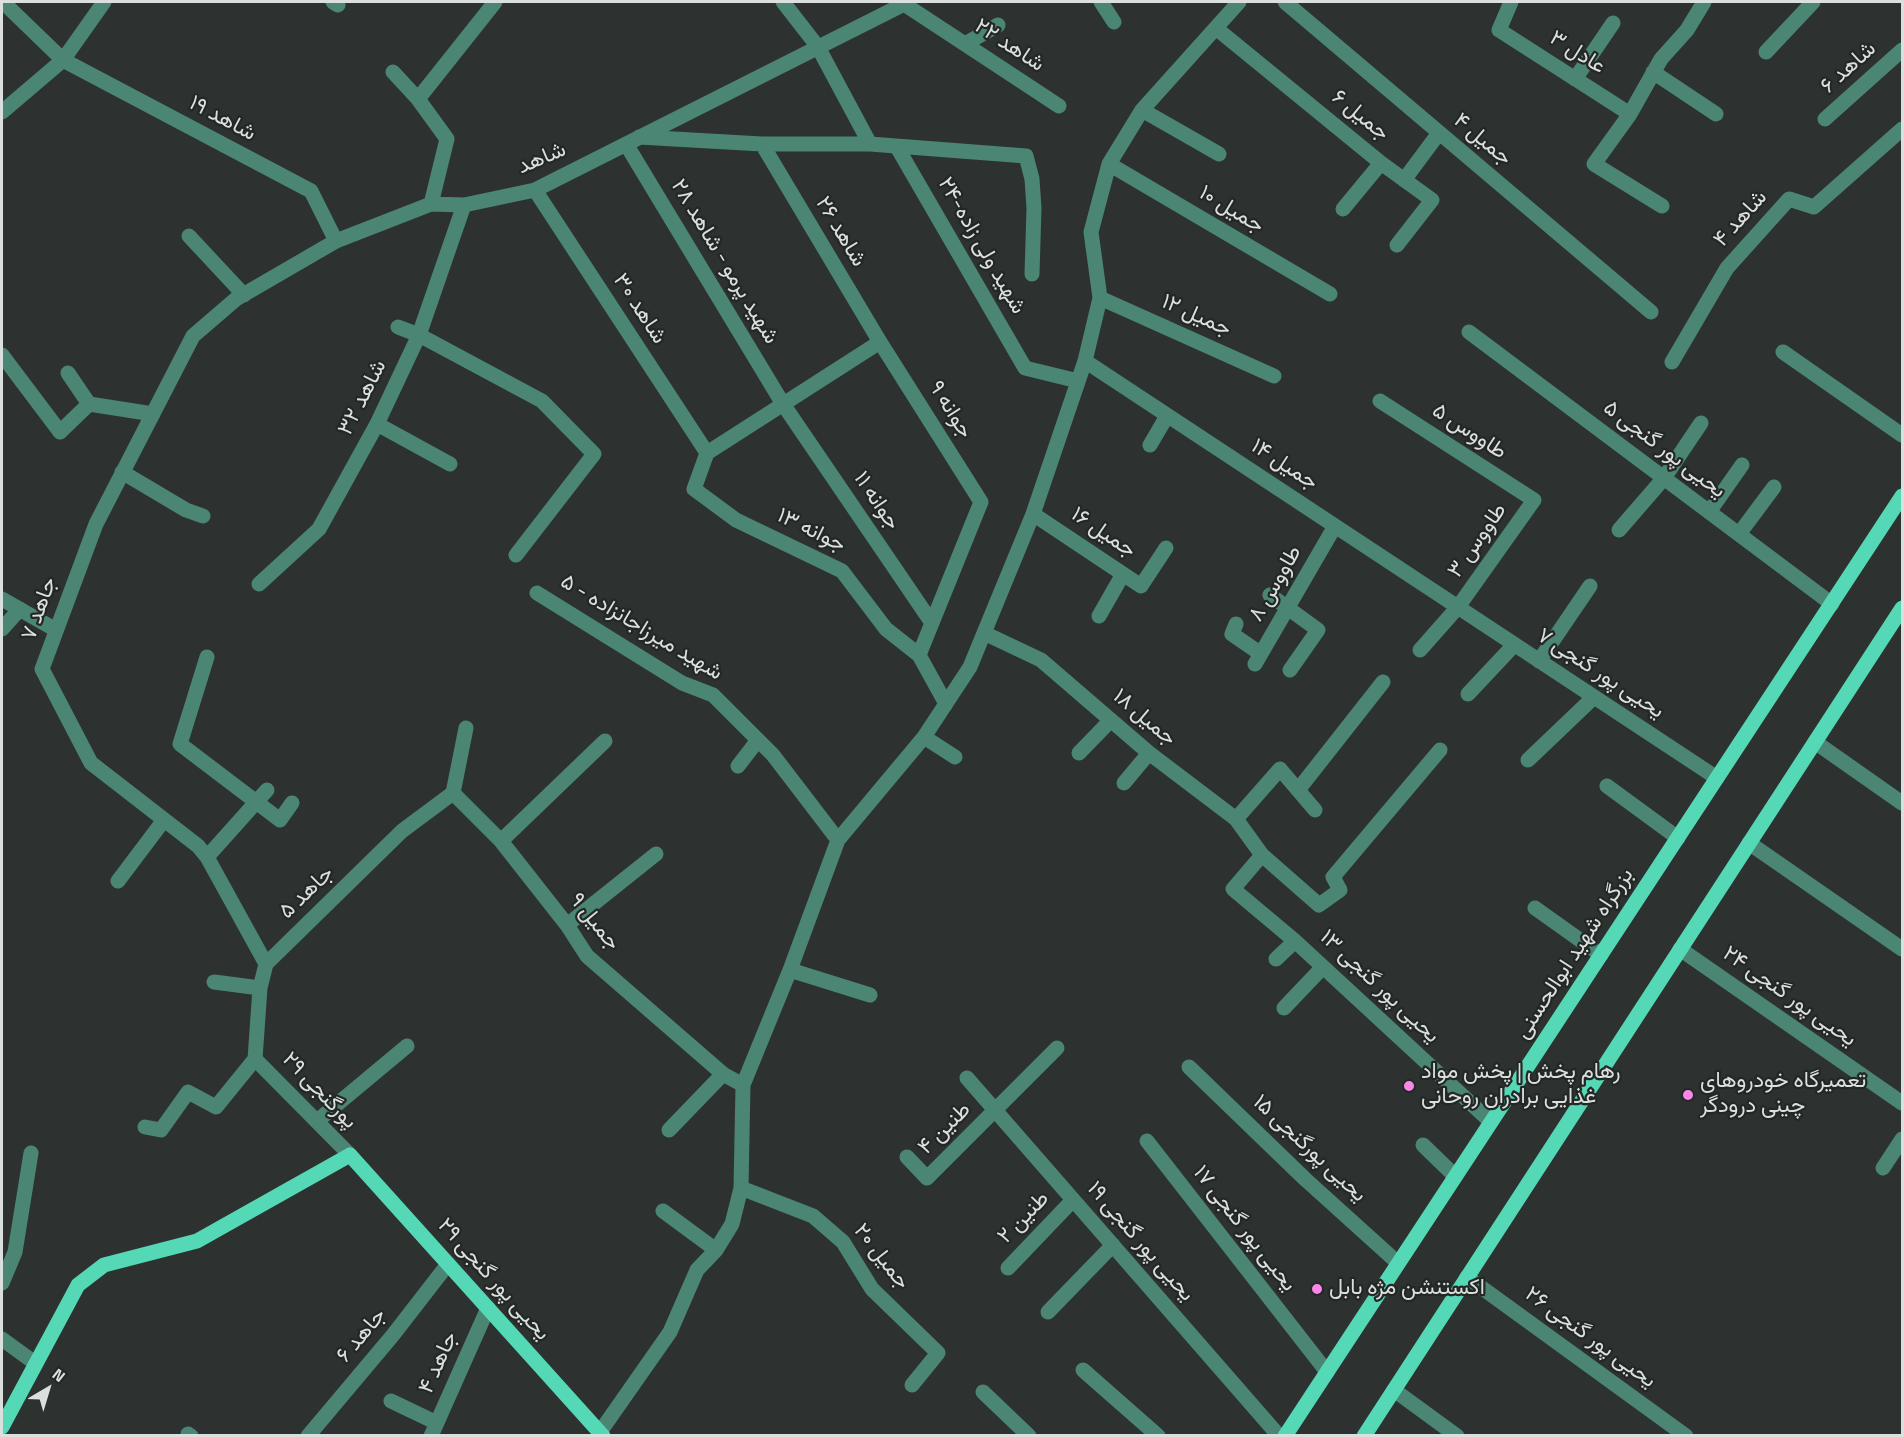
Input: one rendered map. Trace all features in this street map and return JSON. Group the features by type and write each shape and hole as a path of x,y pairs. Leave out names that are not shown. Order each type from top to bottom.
{"main road":[{"name":"بزرگراه شهید ابوالحسنی","path":"1285,1436 1902,496"},
{"path":"1364,1436 1902,608"},
{"path":"2,1426 78,1285 104,1265 197,1241 350,1155"},
{"name":"یحیی پور گنجی ۲۹","path":"350,1155 602,1434"}],"street":[{"name":"شاهد ۱۹","path":"3,2 63,60 311,191 336,242"},
{"path":"2,112 63,60 104,2"},
{"path":"418,99 495,2"},
{"path":"783,2 818,46 870,144"},
{"path":"1101,2 1114,22"},
{"path":"602,1434 670,1332 697,1270 716,1250 732,1224 741,1188 743,1085 790,970 838,840 924,737 970,667 1033,514 1085,361 1100,298 1091,232 1109,164 1142,110 1239,2"},
{"name":"جمیل ۴","path":"1285,2 1651,312"},
{"name":"عادل ۳","path":"1511,2 1499,30 1630,114"},
{"path":"1662,206 1594,164 1630,114 1661,59 1687,30 1704,2"},
{"path":"1766,52 1813,2"},
{"name":"شاهد","path":"193,336 244,296 336,242 431,204 464,206 535,190 906,3"},
{"name":"شاهد ۲۲","path":"906,3 1059,106"},
{"path":"1575,79 1613,23"},
{"path":"965,44 998,25"},
{"name":"جمیل ۶","path":"1217,28 1381,163 1432,200 1397,245"},
{"name":"شاهد ۶","path":"1825,119 1902,50"},
{"path":"393,72 418,99 447,138 431,204"},
{"path":"1653,72 1716,114"},
{"path":"1142,110 1219,154"},
{"name":"شاهد ۴","path":"1672,362 1727,268 1789,200 1815,207 1902,129"},
{"path":"1404,180 1439,133"},
{"path":"632,140 762,144 870,144 1026,156 1032,179 1034,208 1032,274"},
{"name":"شهید پرمو - شاهد ۲۸","path":"632,140 783,404"},
{"name":"شاهد ۲۶","path":"762,144 880,342"},
{"name":"شهید ولی زاده-۲۴","path":"897,147 1025,368 1078,381"},
{"path":"1343,209 1381,163"},
{"name":"جمیل ۱۰","path":"1109,164 1330,294"},
{"name":"شاهد ۳۰","path":"535,190 707,453"},
{"name":"شاهد ۳۲","path":"259,584 319,529 376,424 419,335 464,206"},
{"path":"189,236 244,296"},
{"name":"جمیل ۱۲","path":"1100,298 1274,376"},
{"path":"398,327 419,335 542,401 594,454 516,555"},
{"name":"یحیی پور گنجی ۵","path":"1469,332 1832,604"},
{"name":"جاهد ۷","path":"193,336 96,524 42,669 91,763 207,857 266,964"},
{"path":"707,453 880,342"},
{"name":"جوانه ۹","path":"880,342 981,502 932,622"},
{"path":"1783,352 1902,435"},
{"path":"2,355 60,432 89,404"},
{"name":"جمیل ۱۴","path":"1085,361 1458,607"},
{"path":"68,373 89,404 153,414"},
{"name":"طاووس ۵","path":"1380,401 1534,500"},
{"name":"جوانه ۱۱","path":"783,404 932,622"},
{"path":"1150,445 1167,416"},
{"path":"1619,530 1664,478 1701,423"},
{"path":"376,424 450,464"},
{"name":"جوانه ۱۳","path":"707,453 694,489 736,520 842,571 886,629 919,655"},
{"path":"1709,512 1742,465"},
{"path":"122,472 186,510 203,516"},
{"path":"1739,534 1774,487"},
{"name":"طاووس ۳","path":"1420,650 1458,607 1534,500"},
{"name":"جمیل ۱۶","path":"1033,514 1141,585 1166,548"},
{"name":"طاووس ۸","path":"1236,624 1232,634 1258,659 1335,526"},
{"path":"1099,616 1124,574"},
{"path":"1539,661 1590,586"},
{"name":"شهید میرزاجانزاده - ۵","path":"537,593 682,682 713,695 773,755 838,840"},
{"path":"1270,595 1289,606 1318,630 1290,670"},
{"path":"2,599 56,630"},
{"name":"یحیی پور گنجی ۷","path":"1458,607 1717,778"},
{"path":"2,629 20,609"},
{"path":"932,622 919,655 946,704"},
{"name":"جمیل ۱۸","path":"984,633 1041,660 1149,753 1236,819 1262,855 1320,905 1340,890 1333,877 1440,750"},
{"path":"1468,694 1514,645"},
{"path":"207,657 180,744 262,795 280,820 292,803"},
{"path":"1298,790 1383,682"},
{"path":"1528,760 1594,697"},
{"path":"1079,753 1111,720"},
{"path":"453,794 466,728"},
{"path":"924,737 955,757"},
{"path":"738,766 758,740"},
{"path":"501,841 605,741"},
{"path":"1815,742 1902,803"},
{"path":"1124,783 1149,753"},
{"path":"1236,819 1280,770 1315,810"},
{"path":"1607,786 1678,838"},
{"name":"جمیل ۹","path":"453,794 501,841 567,925 587,956 723,1074 743,1085"},
{"name":"جاهد ۵","path":"266,964 402,831 453,794"},
{"path":"207,857 262,795"},
{"path":"118,881 164,820"},
{"path":"1749,843 1902,949"},
{"path":"567,925 656,854"},
{"name":"یحیی پور گنجی ۱۳","path":"1262,855 1233,889 1295,941 1491,1122"},
{"path":"1535,908 1601,955"},
{"path":"1276,959 1295,941"},
{"name":"یحیی پور گنجی ۲۴","path":"1680,949 1902,1103"},
{"path":"145,1127 161,1130 188,1092 216,1107 255,1059 260,988 266,964"},
{"path":"1284,1008 1323,967"},
{"path":"790,970 870,995"},
{"path":"214,982 260,988"},
{"path":"317,1121 407,1046"},
{"name":"طنین ۴","path":"907,1157 927,1178 1057,1048"},
{"name":"پورگنجی ۲۹","path":"255,1059 350,1155"},
{"name":"یحیی پورگنجی ۱۵","path":"1189,1067 1305,1179 1398,1263"},
{"path":"669,1130 723,1074"},
{"name":"یحیی پور گنجی ۱۹","path":"966,1078 1279,1436"},
{"path":"1883,1168 1902,1139"},
{"name":"یحیی پور گنجی ۱۷","path":"1147,1141 1327,1372"},
{"path":"1423,1145 1455,1176"},
{"path":"2,1283 15,1252 32,1153"},
{"name":"جمیل ۲۰","path":"741,1188 813,1215 843,1242 872,1288 938,1353 912,1385"},
{"name":"طنین ۲","path":"1008,1268 1073,1200"},
{"path":"663,1211 716,1250"},
{"path":"1048,1312 1113,1245"},
{"name":"جاهد ۶","path":"308,1436 393,1335 448,1264"},
{"name":"یحیی پور گنجی ۲۶","path":"1467,1276 1686,1436"},
{"name":"جاهد ۴","path":"434,1429 488,1308"},
{"path":"2,1339 35,1363"},
{"path":"1083,1370 1158,1436"},
{"path":"1394,1390 1457,1436"},
{"path":"983,1392 1029,1436"},
{"path":"391,1401 434,1429"}],"place":[{"name":"رهام پخش | پخش مواد غذایی برادران روحانی","path":"1409,1086"},
{"name":"تعمیرگاه خودروهای چینی درودگر","path":"1688,1095"},
{"name":"اکستنشن مژه بابل","path":"1317,1289"}]}
